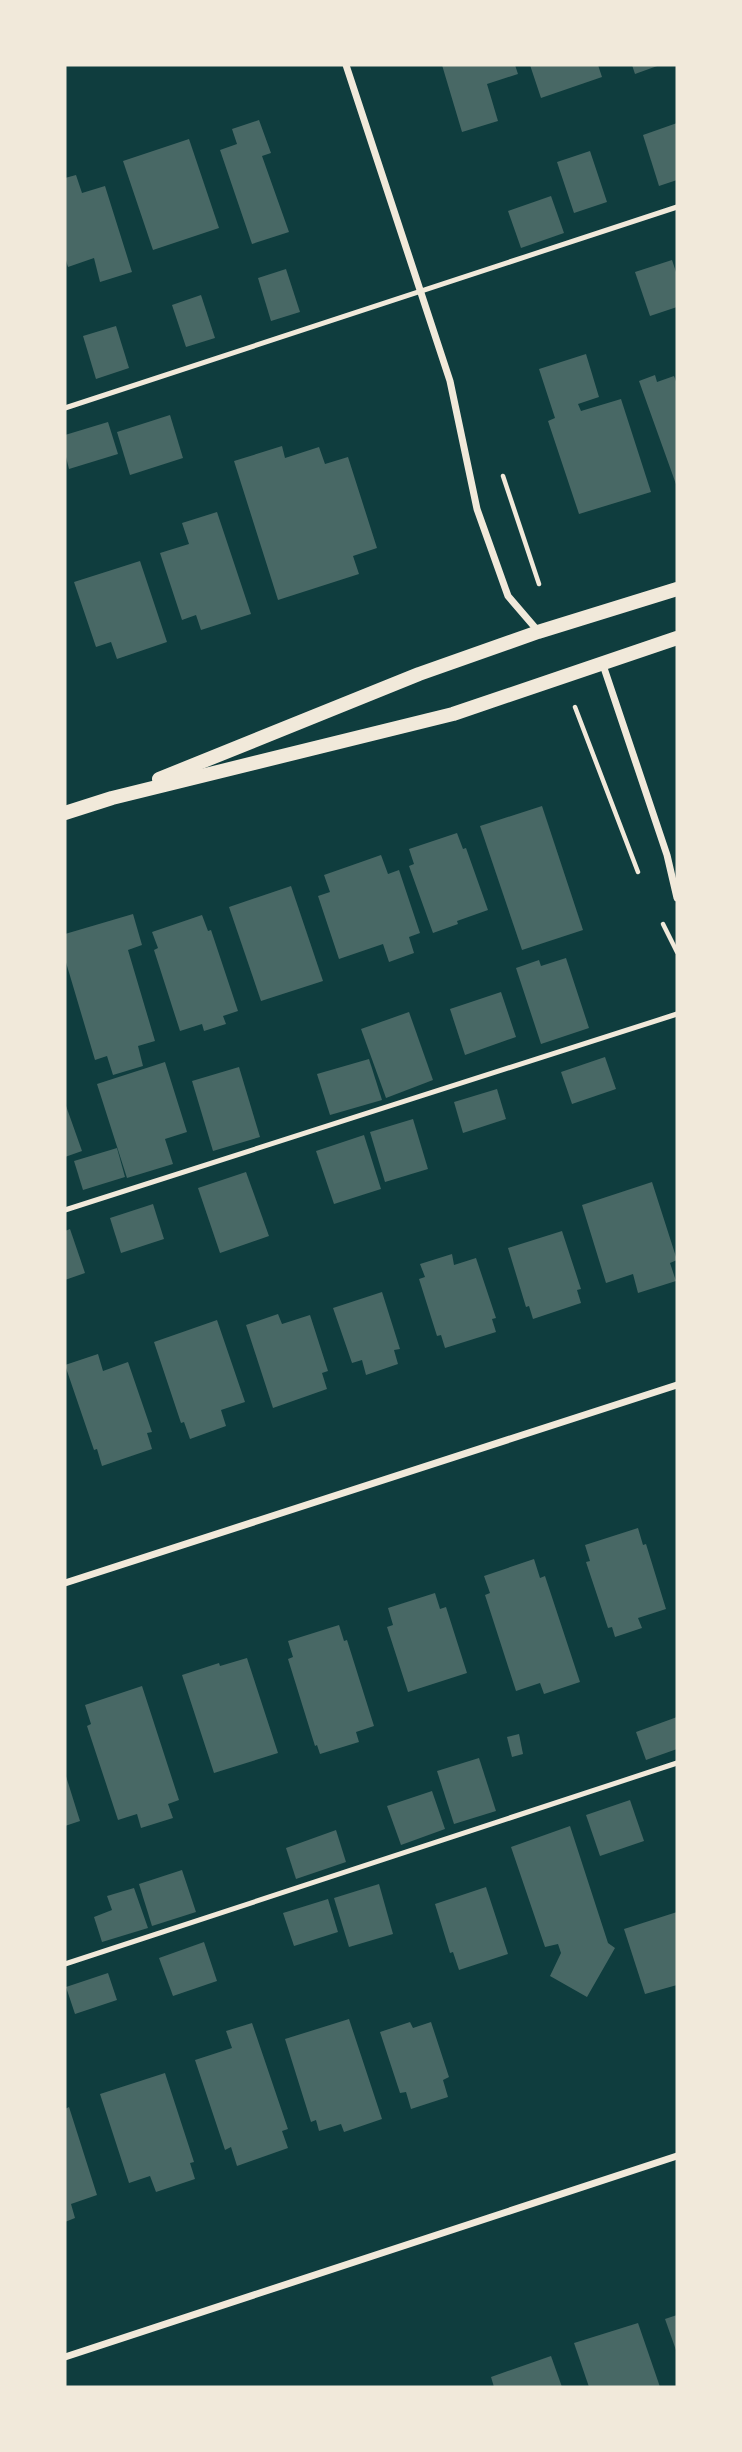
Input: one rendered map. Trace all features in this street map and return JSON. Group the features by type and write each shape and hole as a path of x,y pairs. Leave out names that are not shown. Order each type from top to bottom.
{"main road":[{"path":"113,798 419,674 538,632 677,589"},
{"path":"65,813 113,798 453,714 677,638"}],"street":[{"path":"346,65 450,381 477,509 508,596 538,632"},
{"path":"602,662 667,855 677,898"},
{"path":"65,1583 677,1385"},
{"path":"65,2357 677,2156"}],"lane":[{"path":"65,408 677,207"},
{"path":"65,1210 677,1014"},
{"path":"65,1964 677,1763"}],"path":[{"path":"501,472 539,584 563,625"},
{"path":"564,676 639,874"},
{"path":"661,918 677,952"}],"building":[{"path":"442,65 515,65 518,74 487,84 498,121 462,132"},
{"path":"530,65 598,65 602,77 541,98"},
{"path":"632,65 660,65 635,74"},
{"path":"259,120 271,153 262,156 289,232 252,244 220,150 237,144 232,129"},
{"path":"677,123 677,180 659,186 643,135"},
{"path":"189,139 219,228 153,250 123,161"},
{"path":"590,151 607,202 574,213 557,162"},
{"path":"76,175 82,193 105,186 132,272 100,282 94,258 68,267 65,257 65,178"},
{"path":"551,196 564,233 521,248 508,211"},
{"path":"672,260 677,275 677,307 650,316 635,272"},
{"path":"286,269 300,312 271,321 258,278"},
{"path":"201,295 215,338 186,347 172,305"},
{"path":"116,326 129,368 96,379 83,336"},
{"path":"586,354 599,397 578,404 581,411 621,399 651,492 579,514 548,421 555,418 539,369"},
{"path":"655,375 657,382 674,376 677,384 677,487 639,381"},
{"path":"170,415 183,458 130,475 117,432"},
{"path":"108,422 118,454 69,469 65,453 65,435"},
{"path":"282,446 285,458 319,447 325,464 348,457 377,548 353,556 359,574 278,600 234,461"},
{"path":"217,512 251,614 201,630 196,615 182,620 160,553 189,544 182,523"},
{"path":"140,561 167,642 117,659 111,642 96,647 74,582"},
{"path":"542,806 583,930 522,950 480,826"},
{"path":"457,833 463,849 466,848 488,910 433,933 409,866 414,864 409,849"},
{"path":"381,855 388,874 399,870 420,933 409,937 414,953 389,962 383,944 339,959 318,896 330,892 324,875"},
{"path":"291,886 323,981 261,1001 229,907"},
{"path":"133,914 142,945 128,950 155,1041 138,1046 143,1066 113,1075 107,1056 95,1060 65,959 65,934"},
{"path":"202,915 208,931 211,930 238,1011 223,1016 226,1024 204,1031 202,1024 180,1031 154,950 158,948 152,932"},
{"path":"566,958 589,1028 541,1044 516,968 539,960 541,966"},
{"path":"501,992 516,1037 465,1055 450,1009"},
{"path":"409,1012 433,1080 386,1098 361,1029"},
{"path":"605,1057 616,1089 572,1104 561,1072"},
{"path":"369,1059 382,1100 330,1115 317,1074"},
{"path":"165,1062 187,1132 165,1139 173,1164 127,1178 97,1084"},
{"path":"239,1067 260,1137 213,1151 192,1081"},
{"path":"497,1089 506,1119 463,1133 454,1102"},
{"path":"65,1103 82,1151 65,1157"},
{"path":"413,1119 428,1169 385,1182 370,1132"},
{"path":"364,1135 381,1189 334,1204 316,1151"},
{"path":"117,1148 125,1177 83,1190 74,1161"},
{"path":"246,1172 269,1236 220,1253 198,1188"},
{"path":"652,1182 677,1260 670,1263 676,1281 638,1293 633,1274 606,1283 582,1205"},
{"path":"153,1204 164,1239 121,1253 110,1218"},
{"path":"70,1229 85,1273 65,1280 65,1231"},
{"path":"562,1231 581,1289 577,1290 581,1303 533,1319 529,1306 526,1307 508,1248"},
{"path":"452,1254 454,1265 476,1258 496,1318 492,1319 496,1332 445,1348 441,1335 437,1336 419,1279 425,1277 420,1264"},
{"path":"382,1292 400,1349 394,1350 398,1364 366,1375 362,1360 352,1363 333,1308"},
{"path":"278,1314 282,1324 310,1315 328,1371 322,1373 327,1389 273,1408 246,1325"},
{"path":"217,1320 245,1402 221,1410 226,1426 190,1439 184,1422 181,1423 154,1342"},
{"path":"98,1354 103,1371 128,1362 152,1432 147,1433 152,1449 102,1466 65,1365"},
{"path":"638,1528 643,1545 646,1544 666,1609 638,1618 642,1628 615,1637 612,1627 608,1628 586,1562 590,1561 585,1545"},
{"path":"534,1559 540,1578 545,1576 580,1682 544,1694 540,1683 516,1691 485,1595 490,1593 484,1576"},
{"path":"435,1593 440,1609 446,1607 467,1673 408,1692 387,1627 393,1625 388,1608"},
{"path":"339,1625 344,1641 347,1640 374,1726 356,1732 359,1742 320,1754 317,1745 315,1746 288,1659 293,1657 288,1641"},
{"path":"247,1658 278,1753 214,1773 182,1675 219,1663 220,1666"},
{"path":"142,1686 179,1800 168,1804 173,1818 141,1828 137,1814 118,1820 87,1726 91,1724 85,1705"},
{"path":"677,1717 677,1749 646,1760 636,1732"},
{"path":"519,1734 523,1754 512,1757 507,1737"},
{"path":"479,1758 496,1811 454,1824 437,1771"},
{"path":"65,1773 80,1821 65,1826"},
{"path":"432,1791 445,1829 401,1845 387,1806"},
{"path":"630,1800 644,1841 600,1856 586,1815"},
{"path":"570,1826 608,1943 615,1948 587,1997 550,1976 561,1953 558,1944 545,1947 511,1847"},
{"path":"336,1830 346,1862 296,1879 286,1848"},
{"path":"182,1870 196,1912 152,1926 139,1884"},
{"path":"379,1884 393,1934 349,1947 334,1898"},
{"path":"486,1887 508,1954 459,1970 453,1952 450,1953 435,1904"},
{"path":"134,1888 148,1928 102,1942 94,1917 112,1910 107,1896"},
{"path":"328,1899 338,1932 294,1946 283,1913"},
{"path":"677,1912 677,1985 645,1994 624,1929"},
{"path":"204,1942 217,1981 173,1996 159,1958"},
{"path":"108,1973 117,2000 75,2014 66,1987"},
{"path":"349,2019 382,2119 344,2132 341,2124 319,2131 316,2120 311,2122 285,2039"},
{"path":"410,2022 413,2028 431,2022 449,2077 443,2080 448,2097 411,2109 406,2092 400,2093 380,2032"},
{"path":"252,2023 288,2129 282,2131 288,2148 237,2166 231,2147 225,2150 195,2060 232,2048 226,2031"},
{"path":"165,2073 194,2162 190,2163 195,2179 156,2192 150,2176 129,2183 100,2094"},
{"path":"69,2107 97,2195 71,2204 75,2218 65,2222 65,2109"},
{"path":"677,2315 677,2353 665,2319"},
{"path":"638,2323 660,2387 589,2387 574,2343"},
{"path":"551,2356 562,2387 494,2387 491,2377"}]}
